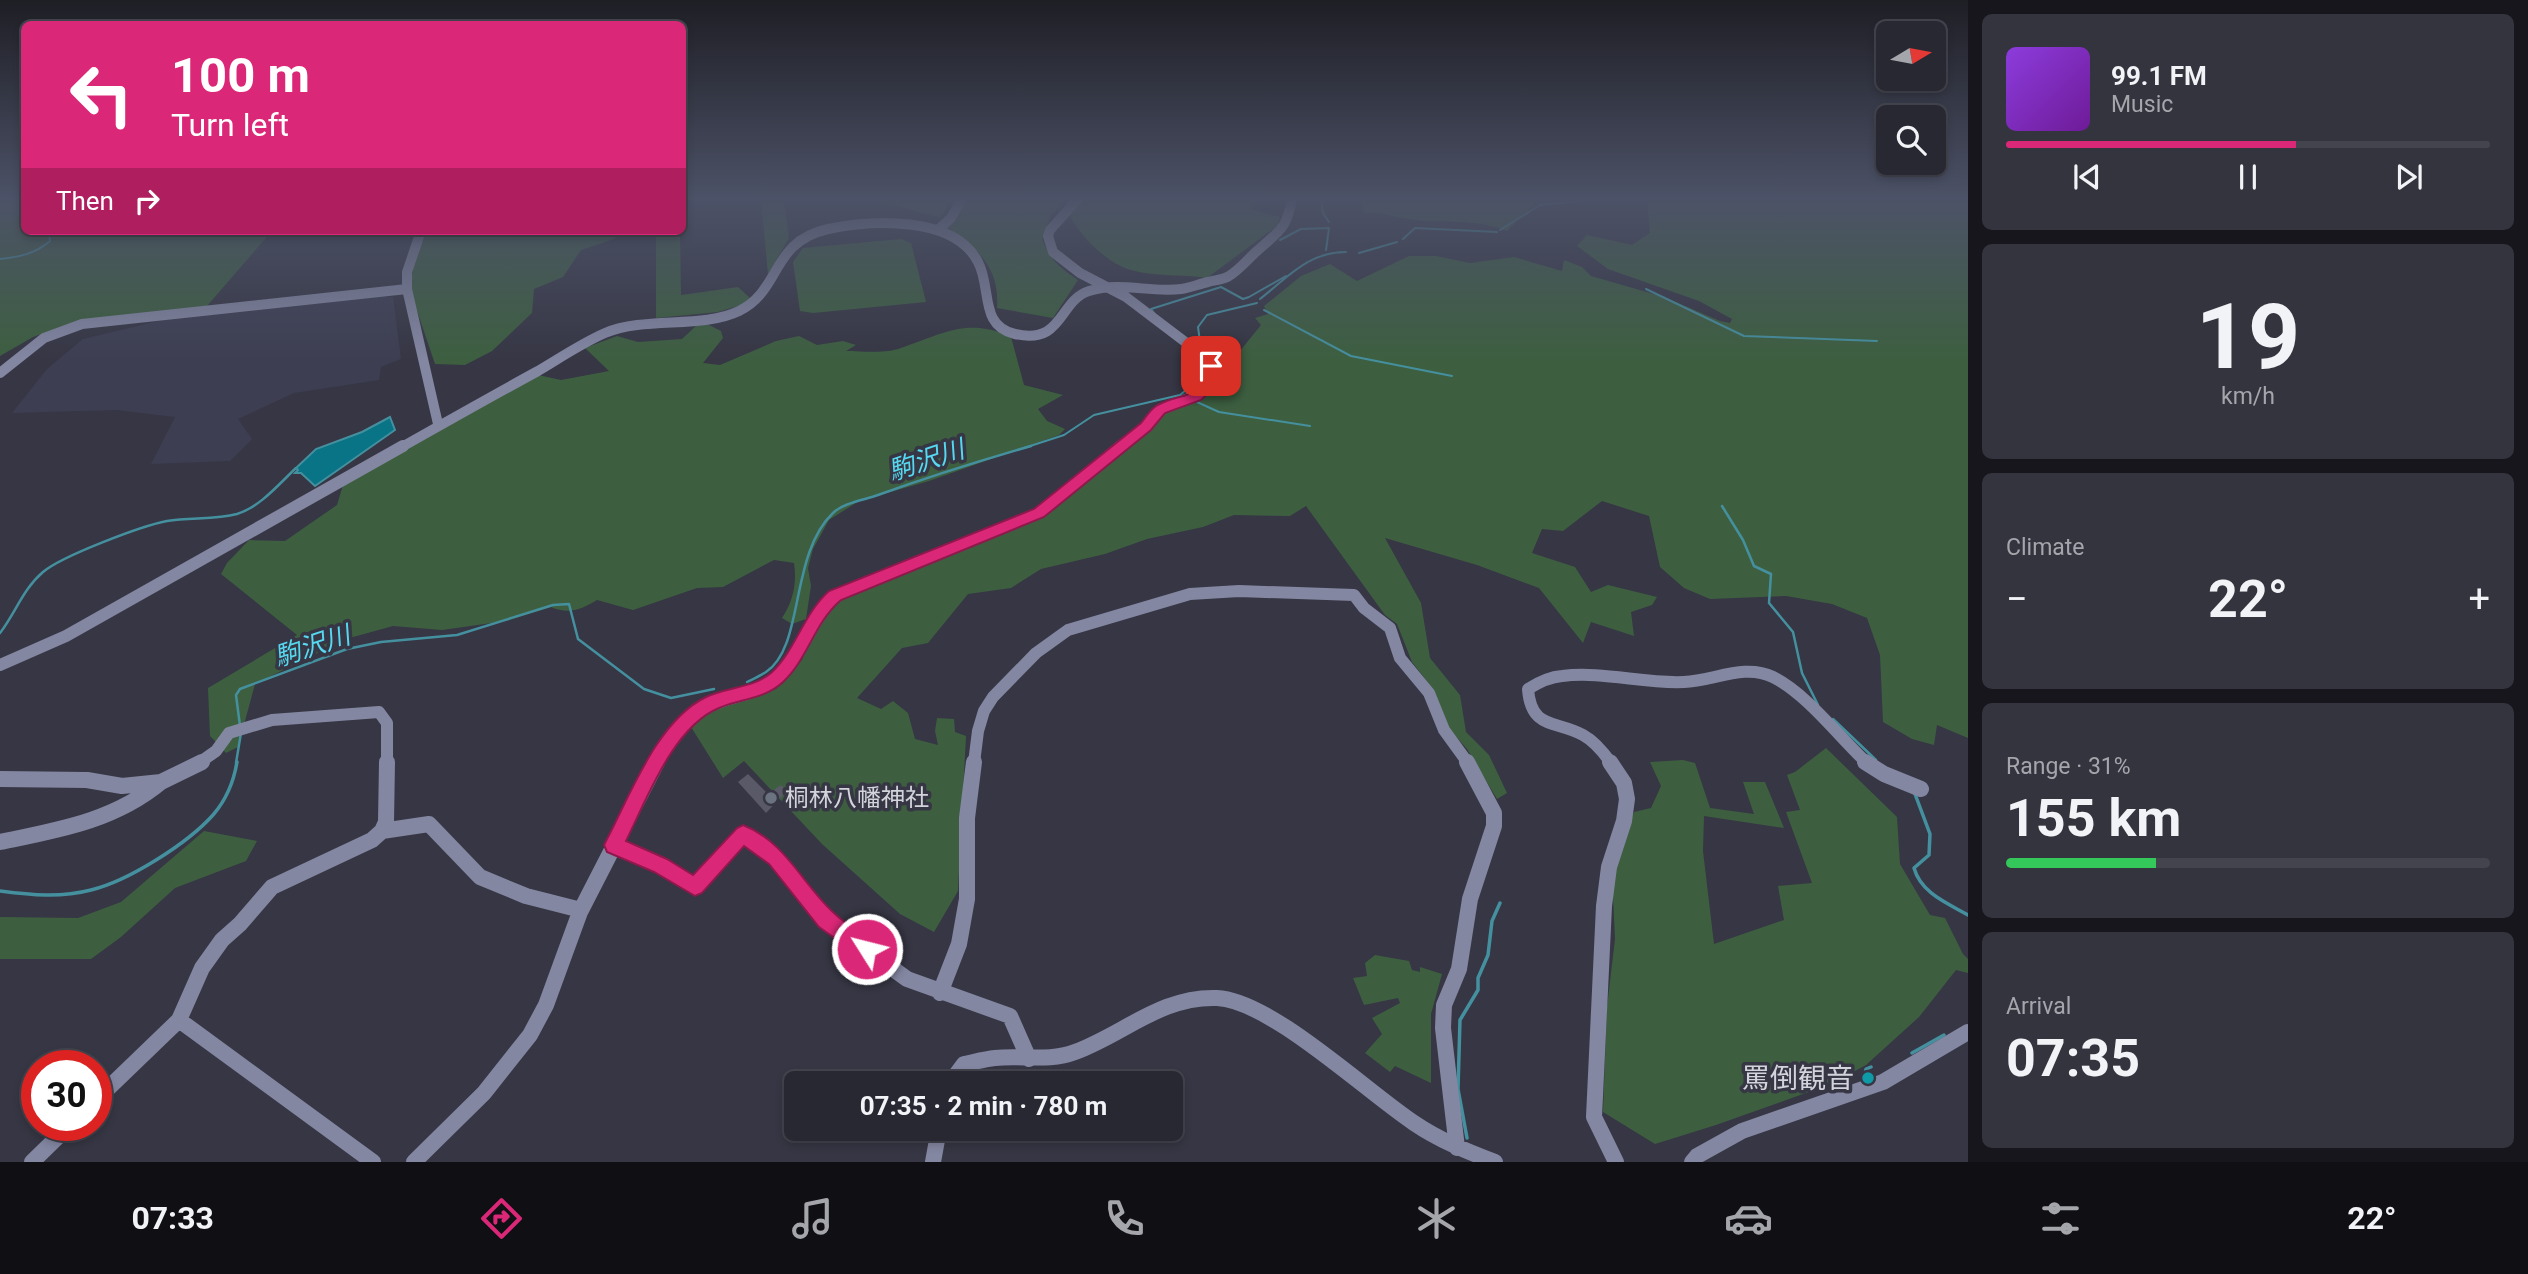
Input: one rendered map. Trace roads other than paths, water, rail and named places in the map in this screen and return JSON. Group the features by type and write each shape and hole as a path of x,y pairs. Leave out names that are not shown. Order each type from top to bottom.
{"street":[{"path":"413,253 407,272 407,289 438,424"},
{"path":"0,665 66,636 438,424 605,333 641,324 724,317 748,307 760,297 787,253"},
{"path":"972,253 985,278 990,316 999,328 1007,332 1032,336 1048,332 1060,322 1078,297 1105,286 1180,289 1228,277 1254,253"},
{"path":"414,1162 494,1081 514,1057 541,1014 581,910 652,771 678,728 712,702 758,689 773,681 787,668 818,612 835,596 1039,513 1146,426 1160,410 1196,397 1206,388 1211,366 1205,357 1126,297 1063,263 1054,253"},
{"path":"0,373 44,338 82,324 407,289"},
{"path":"940,993 958,944 966,904 967,818 978,731 984,710 993,697 1036,653 1068,630 1190,594 1239,591 1354,595 1364,608 1391,628 1400,658 1429,693 1444,730 1461,751 1494,813 1494,825 1470,898 1459,970 1444,1005 1443,1028 1457,1149"},
{"path":"1616,1162 1594,1117 1594,1107 1607,875 1626,807 1626,789 1621,776 1591,741 1583,735 1553,727 1535,714 1530,706 1528,689 1535,682 1566,676 1684,682 1748,671 1763,673 1784,683 1795,692 1866,763 1884,774 1921,789"},
{"path":"0,779 87,780 121,786 161,782 193,768 216,751 232,732 261,722 379,712 387,723 386,822 382,831 372,841 272,887 240,924 222,940 202,968 179,1020 112,1085"},
{"path":"0,842 94,821 147,796 161,782"},
{"path":"382,831 429,824 480,877 526,896 581,910"},
{"path":"614,845 660,866 695,887 743,834 775,858 826,920 907,979 1010,1016 1029,1059"},
{"path":"959,1071 964,1064 996,1058 1049,1058 1075,1052 1150,1012 1184,999 1220,998 1251,1009 1289,1028 1414,1123 1457,1149 1495,1162"},
{"path":"179,1020 373,1162"},
{"path":"1692,1162 1697,1156 1742,1131 1882,1082 1968,1032"},
{"path":"32,1162 54,1141"},
{"path":"933,1162 937,1141"}],"water":[{"path":"390,417 395,430 315,486 301,473 295,473 298,470 296,468 316,449 362,432"}],"waterway":[{"path":"0,259 29,253"},
{"name":"駒沢川","path":"1260,299 1299,267 1332,253"},
{"path":"1154,313 1151,309 1221,287 1243,299 1286,276"},
{"path":"1646,289 1744,336 1877,341"},
{"name":"駒沢川","path":"1201,349 1198,327 1207,315 1257,303"},
{"path":"1264,310 1351,356 1452,376"},
{"name":"駒沢川","path":"1024,448 1064,435 1094,415 1180,395 1197,381 1203,361"},
{"path":"1197,402 1219,412 1310,426"},
{"name":"駒沢川","path":"747,682 766,672 778,659 787,642 809,552 819,531 833,513 854,502 1031,446"},
{"path":"0,633 30,586 53,565 102,542 155,524 229,516 245,511 269,494 296,468"},
{"path":"1722,506 1743,540 1754,566 1771,574 1769,603 1793,632 1802,673 1818,705"},
{"name":"駒沢川","path":"240,726 236,695 240,689 347,649 381,642 457,635 553,605 569,604 578,639 644,689 671,698 714,689"},
{"path":"1833,719 1876,760"},
{"name":"駒沢川","path":"236,763 241,733"},
{"name":"駒沢川","path":"0,891 46,895 79,893 122,879 139,870 188,838 213,815 229,790 237,762"},
{"path":"1915,794 1930,834 1929,855 1914,868 1917,877 1929,891 1968,915"},
{"path":"1467,1138 1458,1089 1460,1020 1478,990 1478,978 1488,955 1492,921 1500,903"},
{"path":"1912,1053 1944,1035"},
{"path":"1864,1079 1866,1069 1871,1067"}],"place":[{"name":"桐林八幡神社","path":"771,798"},
{"name":"罵倒観音","path":"1868,1078"}]}
